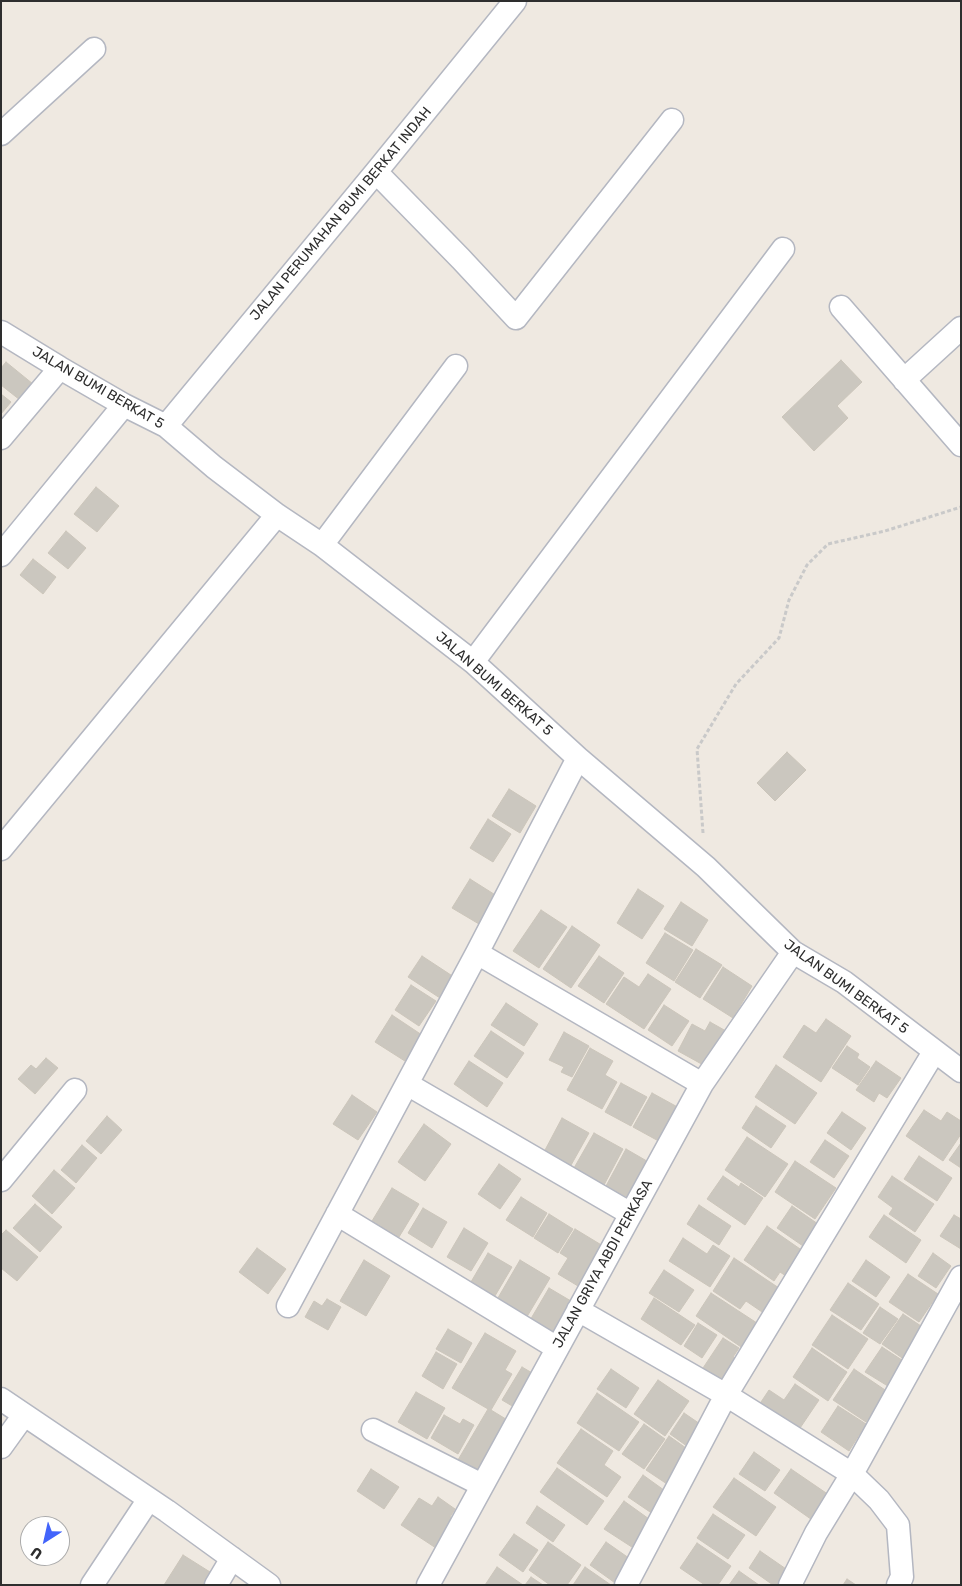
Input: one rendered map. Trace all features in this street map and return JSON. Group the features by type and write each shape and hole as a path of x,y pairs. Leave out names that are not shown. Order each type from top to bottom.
{"street":[{"name":"JALAN PERUMAHAN BUMI BERKAT INDAH","path":"166,426 515,1"},
{"path":"1,134 94,49"},
{"path":"376,172 461,258 516,318 672,120"},
{"path":"473,662 783,249"},
{"path":"841,308 961,445"},
{"path":"904,380 961,328"},
{"name":"JALAN BUMI BERKAT 5","path":"1,332 124,405 166,426 277,515 322,545 473,662 578,758 706,867 793,952 844,982 934,1052 961,1070"},
{"path":"322,545 456,366"},
{"path":"1,438 60,368"},
{"path":"1,555 124,405"},
{"path":"1,850 277,515"},
{"path":"288,1306 477,953 578,758"},
{"name":"JALAN GRIYA ABDI PERKASA","path":"428,1585 702,1084 793,952"},
{"path":"477,953 702,1084"},
{"path":"626,1585 726,1395 934,1052"},
{"path":"407,1084 630,1214"},
{"path":"1,1180 75,1090"},
{"path":"337,1214 557,1348"},
{"path":"790,1585 816,1533 852,1474 961,1277"},
{"path":"578,1310 726,1395 852,1474 879,1500 898,1525 904,1582"},
{"path":"1,1399 149,1499 269,1585"},
{"path":"1,1447 24,1415"},
{"path":"373,1430 482,1485"},
{"path":"92,1585 149,1499"},
{"path":"216,1585 232,1558"}],"path":[{"path":"706,867 697,748 736,684 779,638 789,600 807,565 828,544 885,530 961,507"}],"building":[{"path":"841,360 862,382 837,406 848,418 814,451 782,417"},
{"path":"6,362 33,384 20,400 1,385 1,368"},
{"path":"1,394 11,402 1,414"},
{"path":"96,487 119,506 97,532 74,514"},
{"path":"66,531 86,548 68,569 48,553"},
{"path":"33,559 56,577 43,594 20,575"},
{"path":"787,752 806,770 775,801 757,783"},
{"path":"509,789 536,806 520,833 492,816"},
{"path":"488,819 511,834 493,862 470,848"},
{"path":"470,879 497,896 479,924 452,908"},
{"path":"638,889 664,906 642,939 617,923"},
{"path":"681,902 708,920 692,946 664,929"},
{"path":"541,910 567,927 539,968 513,951"},
{"path":"572,926 600,945 571,988 543,969"},
{"path":"665,933 693,950 674,981 646,963"},
{"path":"696,949 722,965 700,998 675,982"},
{"path":"422,956 457,979 443,1000 408,977"},
{"path":"599,956 624,973 604,1003 578,986"},
{"path":"723,967 752,986 733,1018 703,999"},
{"path":"648,974 671,989 644,1029 606,1004 624,977 639,987"},
{"path":"411,985 436,1001 419,1026 395,1010"},
{"path":"506,1003 538,1024 524,1046 491,1025"},
{"path":"664,1005 689,1021 672,1046 648,1030"},
{"path":"392,1015 425,1037 408,1063 375,1042"},
{"path":"826,1019 851,1036 821,1082 783,1057 804,1025 816,1033"},
{"path":"710,1022 726,1031 707,1067 678,1051 692,1024 705,1031"},
{"path":"491,1031 524,1053 507,1078 474,1056"},
{"path":"564,1032 589,1046 572,1077 561,1072 564,1067 549,1060"},
{"path":"847,1046 859,1054 857,1058 870,1067 858,1085 832,1068"},
{"path":"590,1048 613,1061 605,1075 617,1082 602,1109 567,1090"},
{"path":"46,1058 58,1068 35,1094 18,1079 31,1065 36,1069"},
{"path":"469,1061 503,1083 487,1107 454,1084"},
{"path":"876,1061 901,1078 887,1098 879,1093 874,1102 856,1090"},
{"path":"776,1065 817,1093 795,1124 755,1097"},
{"path":"621,1083 647,1097 631,1126 605,1112"},
{"path":"652,1093 683,1110 664,1144 633,1127"},
{"path":"352,1095 377,1112 358,1140 333,1124"},
{"path":"756,1106 786,1126 771,1148 742,1128"},
{"path":"924,1110 941,1121 947,1112 961,1121 961,1134 943,1161 906,1136"},
{"path":"842,1112 866,1128 851,1150 827,1133"},
{"path":"107,1116 122,1130 101,1154 86,1141"},
{"path":"562,1118 589,1133 570,1167 544,1152"},
{"path":"424,1124 451,1144 425,1181 398,1162"},
{"path":"594,1133 623,1149 604,1185 574,1168"},
{"path":"747,1137 788,1164 765,1197 725,1170"},
{"path":"825,1140 849,1156 834,1178 810,1162"},
{"path":"961,1143 961,1168 949,1160"},
{"path":"82,1145 97,1158 76,1183 61,1170"},
{"path":"626,1149 652,1164 633,1200 606,1186"},
{"path":"919,1156 952,1178 937,1201 904,1179"},
{"path":"795,1161 836,1188 815,1219 775,1192"},
{"path":"499,1164 521,1179 500,1209 478,1194"},
{"path":"54,1170 75,1188 52,1214 32,1196"},
{"path":"723,1176 739,1187 741,1183 763,1198 745,1225 707,1199"},
{"path":"892,1176 934,1204 915,1232 889,1214 893,1208 878,1197"},
{"path":"392,1188 419,1204 399,1237 372,1221"},
{"path":"521,1197 547,1213 533,1237 506,1220"},
{"path":"35,1204 62,1227 40,1252 13,1228"},
{"path":"699,1205 731,1226 719,1245 687,1224"},
{"path":"792,1206 818,1224 803,1246 777,1228"},
{"path":"423,1208 447,1222 432,1248 408,1233"},
{"path":"549,1214 573,1229 558,1253 534,1238"},
{"path":"884,1215 921,1240 906,1263 869,1237"},
{"path":"954,1215 961,1219 961,1249 940,1236"},
{"path":"767,1226 803,1251 786,1276 780,1272 774,1281 744,1260"},
{"path":"464,1228 488,1243 471,1271 447,1257"},
{"path":"575,1229 608,1249 583,1289 558,1274 568,1258 560,1253"},
{"path":"6,1230 38,1257 17,1281 1,1268 1,1235"},
{"path":"683,1238 707,1254 713,1245 730,1256 710,1287 669,1261"},
{"path":"257,1248 286,1269 268,1294 239,1272"},
{"path":"488,1253 512,1267 492,1301 468,1287"},
{"path":"933,1253 951,1266 936,1288 918,1276"},
{"path":"734,1258 782,1290 765,1314 746,1301 740,1309 713,1291"},
{"path":"364,1260 390,1276 366,1316 340,1301"},
{"path":"520,1260 550,1278 525,1320 495,1303"},
{"path":"866,1260 890,1277 876,1297 852,1281"},
{"path":"664,1270 694,1290 679,1312 649,1293"},
{"path":"908,1274 938,1294 919,1322 889,1302"},
{"path":"848,1283 879,1304 861,1330 830,1310"},
{"path":"549,1288 576,1304 557,1338 529,1322"},
{"path":"711,1293 760,1325 744,1349 696,1316"},
{"path":"654,1298 695,1325 681,1345 641,1319"},
{"path":"327,1299 341,1307 328,1330 305,1317 314,1301 322,1306"},
{"path":"880,1307 898,1319 880,1344 863,1333"},
{"path":"903,1314 921,1326 915,1336 923,1341 908,1362 882,1344"},
{"path":"832,1315 868,1339 848,1369 812,1345"},
{"path":"698,1323 717,1335 702,1358 684,1346"},
{"path":"448,1329 472,1343 461,1363 436,1349"},
{"path":"485,1333 516,1351 505,1370 512,1374 491,1410 514,1424 481,1481 455,1465 488,1409 452,1388"},
{"path":"723,1338 739,1348 733,1357 742,1362 728,1384 703,1368"},
{"path":"882,1347 908,1364 891,1388 865,1372"},
{"path":"812,1348 847,1372 828,1401 793,1377"},
{"path":"436,1352 457,1364 443,1389 422,1376"},
{"path":"522,1367 539,1377 519,1410 502,1400"},
{"path":"611,1369 639,1388 626,1408 597,1389"},
{"path":"854,1369 894,1396 880,1402 866,1422 833,1400"},
{"path":"658,1380 689,1401 665,1436 634,1414"},
{"path":"795,1384 819,1400 796,1434 757,1408 769,1390 784,1400"},
{"path":"416,1392 445,1408 427,1439 398,1422"},
{"path":"597,1393 639,1422 619,1451 577,1423"},
{"path":"838,1406 866,1424 849,1451 821,1432"},
{"path":"684,1413 706,1428 691,1449 670,1434"},
{"path":"444,1415 460,1424 463,1419 474,1425 458,1454 431,1438"},
{"path":"644,1424 665,1439 644,1469 622,1454"},
{"path":"581,1429 613,1451 604,1465 621,1477 607,1497 557,1463"},
{"path":"669,1436 693,1453 670,1486 646,1470"},
{"path":"754,1452 780,1470 765,1491 739,1474"},
{"path":"557,1468 604,1501 587,1525 540,1492"},
{"path":"371,1469 399,1487 384,1509 357,1491"},
{"path":"791,1469 832,1497 815,1522 774,1493"},
{"path":"643,1475 668,1493 653,1514 628,1497"},
{"path":"734,1478 776,1507 756,1536 713,1507"},
{"path":"438,1497 455,1509 450,1517 459,1524 442,1552 401,1525 419,1498 432,1506"},
{"path":"624,1501 656,1524 638,1551 604,1529"},
{"path":"537,1506 565,1525 553,1542 526,1523"},
{"path":"713,1514 745,1535 728,1559 697,1538"},
{"path":"514,1534 538,1550 523,1572 499,1555"},
{"path":"548,1542 581,1565 567,1585 550,1585 529,1570"},
{"path":"606,1542 636,1563 618,1585 590,1565"},
{"path":"697,1543 731,1566 718,1585 705,1585 680,1568"},
{"path":"760,1551 789,1571 779,1585 773,1585 749,1568"},
{"path":"183,1555 218,1577 213,1585 164,1585"},
{"path":"497,1567 523,1585 485,1585"},
{"path":"585,1567 611,1585 573,1585"},
{"path":"739,1571 759,1585 729,1585"},
{"path":"531,1577 543,1585 525,1585"},
{"path":"847,1579 856,1585 843,1585"}]}
